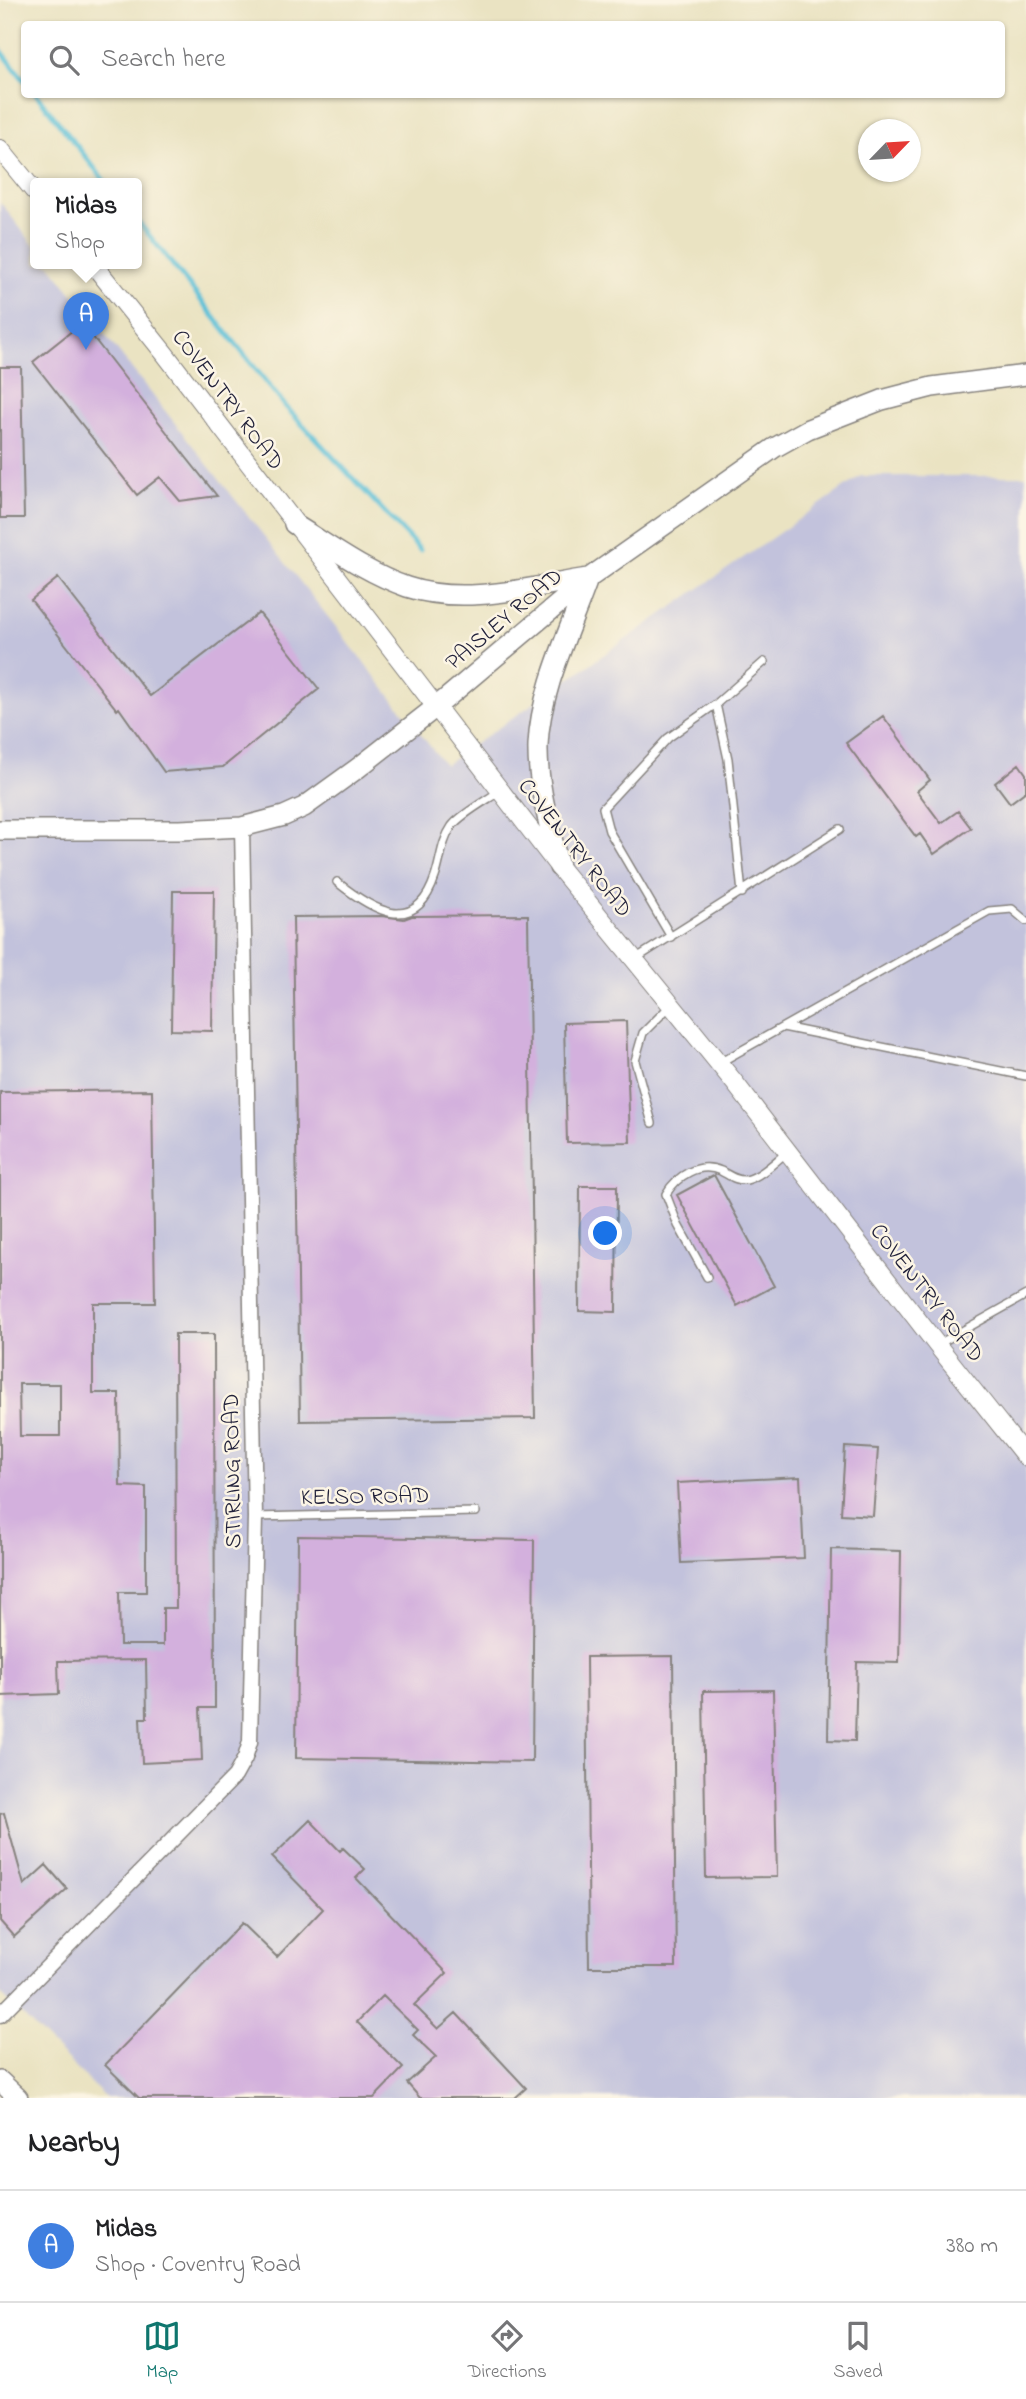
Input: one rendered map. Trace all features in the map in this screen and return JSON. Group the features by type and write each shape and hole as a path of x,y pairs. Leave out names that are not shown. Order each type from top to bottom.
{"main road":[{"name":"PAISLEY ROAD","path":"0,830 180,830 242,827 266,823 304,807 436,706 589,578 774,447 808,429 882,400 932,387 1026,375"},
{"path":"294,524 378,575 409,587 436,593 474,595 589,578 548,690 538,746 542,794 559,867"},
{"path":"0,2081 18,2098"}],"street":[{"path":"0,149 30,186"},
{"name":"COVENTRY ROAD","path":"97,269 559,867 718,1063 1026,1457"},
{"name":"STIRLING ROAD","path":"0,2015 235,1776 245,1758 252,1724 255,1517 242,827"}],"lane":[{"path":"671,937 609,831 603,808 668,738 716,704 764,662"},
{"path":"716,704 728,759 742,893"},
{"path":"337,882 362,902 384,912 397,913 415,908 435,879 442,846 453,824 501,791"},
{"path":"635,960 840,830"},
{"path":"718,1063 989,911 1012,909 1026,921"},
{"path":"652,1123 635,1060 643,1033 671,1005"},
{"path":"783,1027 1026,1076"},
{"path":"707,1277 678,1225 666,1194 673,1183 689,1172 705,1166 743,1180 753,1178 788,1152"},
{"path":"937,1345 1026,1295"},
{"name":"KELSO ROAD","path":"255,1517 476,1512"}],"shaded area":[{"path":"0,202 30,241 30,269 53,269 445,765 861,476 1026,476 1026,2098 106,2098 0,1993"}],"building":[{"path":"82,323 217,496 180,501 160,477 137,495 33,362"},
{"path":"0,367 21,367 24,518 0,518"},
{"path":"58,578 150,696 259,613 319,689 223,767 164,772 119,708 117,710 31,600"},
{"path":"883,716 930,780 917,791 941,823 958,811 971,828 934,854 920,834 916,837 846,743"},
{"path":"1019,764 1026,774 1026,791 1010,803 995,783"},
{"path":"173,891 214,891 212,1031 171,1030"},
{"path":"528,915 535,1418 300,1421 293,917 381,916 404,919 412,916"},
{"path":"626,1021 630,1142 567,1143 564,1023"},
{"path":"152,1090 155,1303 93,1303 93,1393 119,1393 120,1486 146,1487 146,1592 119,1592 120,1645 163,1645 163,1608 176,1608 175,1334 214,1334 215,1708 200,1708 202,1760 142,1763 140,1718 147,1718 146,1660 58,1661 59,1694 0,1696 0,1092","holes":["19,1384 60,1384 60,1436 20,1436"]},
{"path":"714,1175 774,1286 737,1306 677,1195"},
{"path":"580,1186 617,1186 616,1312 579,1311"},
{"path":"845,1447 878,1449 873,1516 841,1514"},
{"path":"800,1477 804,1558 681,1563 677,1483"},
{"path":"298,1536 534,1540 532,1762 296,1758"},
{"path":"831,1549 901,1551 899,1663 857,1662 855,1741 828,1740"},
{"path":"673,1656 676,1967 589,1967 586,1657"},
{"path":"773,1690 777,1877 706,1878 703,1691"},
{"path":"4,1813 24,1885 46,1865 67,1889 14,1937 0,1921 0,1814"},
{"path":"310,1820 340,1851 343,1848 365,1869 356,1878 447,1973 414,2005 438,2029 456,2013 526,2088 515,2098 420,2098 407,2083 436,2057 413,2035 418,2030 383,1996 357,2022 403,2068 374,2098 139,2098 105,2065 242,1923 277,1957 323,1909 272,1857"}],"waterway":[{"path":"0,49 21,76"},
{"path":"39,98 102,178"},
{"path":"142,226 286,407 420,550"}],"place":[{"name":"Midas","path":"86,350"}]}
